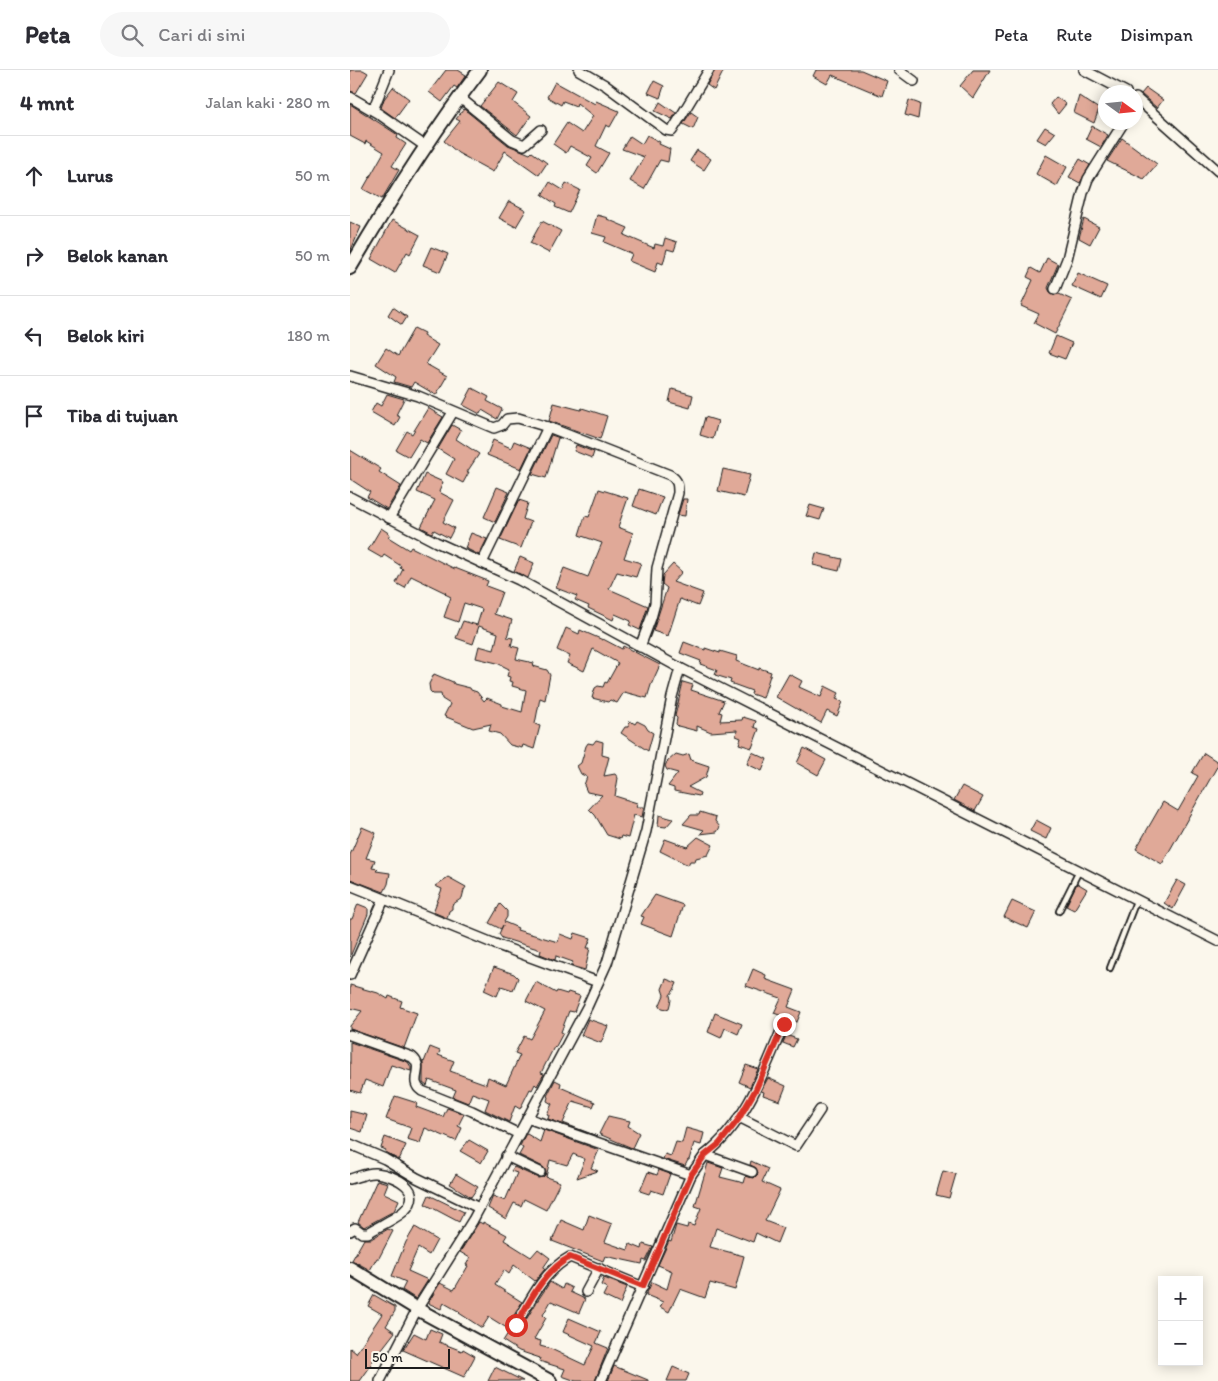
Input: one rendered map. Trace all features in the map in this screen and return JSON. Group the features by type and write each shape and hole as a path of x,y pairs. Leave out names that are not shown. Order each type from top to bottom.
{"street":[{"path":"373,110 389,70"},
{"path":"350,268 393,195 480,70"},
{"path":"579,70 605,85 666,130 672,131 709,70"},
{"path":"899,70 914,82"},
{"path":"1084,70 1113,85"},
{"path":"350,97 373,110 426,146"},
{"path":"459,98 518,143 524,145 541,130"},
{"path":"1143,106 1218,171"},
{"path":"1055,289 1067,259 1088,179 1119,130"},
{"path":"350,376 418,396 494,428 507,419 518,418 675,478 678,484 678,493 658,568 655,603 640,647"},
{"path":"390,518 453,412"},
{"path":"482,563 548,428"},
{"path":"350,497 436,542 528,585 680,668 1218,941"},
{"path":"380,1381 417,1309 479,1208 588,1006 607,963 646,830 672,697 680,668"},
{"path":"350,884 495,944 598,982"},
{"path":"350,975 384,899"},
{"path":"600,1381 691,1175 705,1155 727,1136 739,1118 756,1089 784,1024"},
{"path":"350,1035 403,1053 417,1061 415,1082 422,1091 472,1111 519,1134"},
{"path":"739,1118 796,1146 820,1110"},
{"path":"527,1118 691,1175"},
{"path":"350,1144 385,1159 417,1178 479,1208"},
{"path":"705,1155 752,1172"},
{"path":"506,1156 540,1172"},
{"path":"350,1179 378,1173 396,1179 410,1187 412,1197 405,1211 368,1233 362,1233 355,1228 350,1230"},
{"path":"516,1325 535,1292 558,1263 570,1257 643,1286"},
{"path":"350,1268 417,1309 550,1381"},
{"path":"586,1292 598,1268"}],"lane":[{"path":"1059,912 1079,870"},
{"path":"1110,968 1136,901"}],"building":[{"path":"350,70 363,70 368,73 356,93 350,91"},
{"path":"446,70 458,70 466,75 457,88 454,86 442,102 429,92"},
{"path":"715,70 724,70 714,90 707,85"},
{"path":"816,70 861,70 887,81 882,96 832,75 827,84 813,76"},
{"path":"973,70 990,70 973,98 960,86"},
{"path":"654,81 664,86 660,98 648,93"},
{"path":"499,82 518,94 513,102 531,116 517,135 480,106"},
{"path":"555,82 595,104 596,101 619,111 610,127 606,125 596,146 609,153 597,173 587,166 592,158 570,146 566,153 553,144 567,123 582,133 593,116 577,103 576,106 563,101 561,105 547,97"},
{"path":"393,87 409,99 395,118 381,108 384,99"},
{"path":"1146,88 1163,100 1157,108 1143,96"},
{"path":"1079,96 1098,108 1094,123 1074,113"},
{"path":"1056,97 1066,104 1058,114 1050,104"},
{"path":"909,100 920,104 918,119 905,115"},
{"path":"660,102 676,113 672,119 655,111"},
{"path":"350,104 398,135 397,138 406,144 392,166 399,170 382,199 363,189 384,152 366,141 365,144 350,136"},
{"path":"464,109 508,145 530,154 532,152 547,163 539,175 505,151 493,172 458,153 444,141 460,121 456,119"},
{"path":"691,112 698,117 693,129 683,124"},
{"path":"1092,126 1108,135 1101,147 1086,139"},
{"path":"1045,127 1055,133 1046,144 1037,139"},
{"path":"647,135 670,149 668,162 660,160 644,189 630,181 644,157 622,149 630,136 642,144"},
{"path":"1122,138 1157,164 1144,179 1107,161"},
{"path":"697,150 711,159 704,170 690,161"},
{"path":"1046,155 1067,167 1057,186 1036,174"},
{"path":"1080,159 1090,165 1080,183 1069,177"},
{"path":"550,182 563,190 566,183 580,190 569,213 555,207 556,204 542,195"},
{"path":"509,201 526,210 516,227 499,218"},
{"path":"597,215 628,228 624,235 654,248 655,244 663,246 665,238 677,242 674,251 667,249 663,264 658,262 655,272 629,261 632,254 604,242 606,237 592,233"},
{"path":"1084,219 1099,227 1090,244 1079,238"},
{"path":"392,220 420,235 410,254 407,252 395,273 371,259"},
{"path":"542,221 561,231 549,253 530,243"},
{"path":"350,222 361,227 350,252"},
{"path":"431,247 448,254 440,272 423,265"},
{"path":"1047,258 1058,264 1048,288 1050,292 1072,300 1055,334 1034,323 1039,314 1021,306 1033,280 1027,277 1031,268 1040,273"},
{"path":"1078,273 1107,286 1101,299 1072,286"},
{"path":"393,307 407,317 402,325 388,315"},
{"path":"414,328 424,333 423,336 438,345 426,364 447,376 436,395 414,382 411,387 394,382 396,377 376,364 386,348 398,356"},
{"path":"1056,336 1072,343 1065,359 1049,353"},
{"path":"472,388 489,397 487,401 502,409 497,419 482,410 480,414 463,405"},
{"path":"672,389 693,395 690,408 669,402"},
{"path":"387,394 404,399 396,415 400,417 395,426 371,412 376,403 381,406"},
{"path":"554,403 581,410 582,408 607,416 600,439 549,421"},
{"path":"428,408 443,417 427,443 420,439 409,457 396,450 407,431 412,434"},
{"path":"705,417 718,421 713,439 700,435"},
{"path":"452,425 461,430 456,439 479,454 467,472 469,472 463,483 446,474 454,459 438,449"},
{"path":"551,435 560,438 558,438 546,478 532,474"},
{"path":"493,440 511,448 514,441 531,448 521,469 487,455"},
{"path":"576,445 594,452 592,458 574,451"},
{"path":"350,450 381,469 379,472 401,486 387,509 367,497 370,492 350,479"},
{"path":"723,469 750,475 744,497 718,491"},
{"path":"425,474 443,482 439,492 454,500 443,522 454,528 449,538 434,530 432,533 421,527 435,500 417,492"},
{"path":"497,487 509,492 495,522 484,517"},
{"path":"599,489 628,498 618,527 633,533 624,558 641,563 636,577 617,572 609,589 648,606 640,630 629,625 631,621 615,614 613,620 575,600 577,596 556,588 564,568 588,577 602,543 579,535 585,516 589,517"},
{"path":"639,489 663,497 656,515 633,506"},
{"path":"683,499 687,499 685,516 678,515"},
{"path":"519,500 528,503 523,519 531,522 521,548 500,540"},
{"path":"810,505 824,509 820,520 806,516"},
{"path":"381,528 390,534 388,537 409,550 411,547 455,569 488,581 486,586 502,592 494,614 512,620 507,637 513,638 511,646 519,648 516,659 534,663 533,666 547,670 550,675 545,700 540,698 535,724 540,726 534,749 523,745 522,748 510,745 500,734 489,731 491,724 473,728 444,716 450,704 442,699 441,694 433,694 430,691 429,684 434,674 454,684 470,688 477,692 484,701 487,698 502,704 502,706 522,712 526,690 512,686 513,682 509,681 510,677 507,676 509,669 497,663 476,658 479,646 494,650 498,633 479,626 473,644 456,638 463,621 477,625 482,609 464,603 458,622 444,617 451,597 446,593 411,576 405,588 396,583 403,569 400,568 401,566 384,555 382,558 368,550"},
{"path":"471,533 487,539 479,555 465,548"},
{"path":"816,553 842,559 839,571 813,565"},
{"path":"520,557 534,563 528,578 514,571"},
{"path":"673,564 682,572 673,582 703,593 698,606 680,599 668,636 653,631 667,588 662,584 663,575"},
{"path":"566,628 579,634 580,630 622,649 623,646 660,665 647,698 624,692 617,703 610,700 608,702 592,698 595,688 598,686 603,687 605,682 607,683 618,663 593,649 584,671 567,663 570,656 557,650"},
{"path":"684,642 705,650 705,648 737,656 736,661 759,670 759,668 771,672 763,698 751,694 752,691 730,683 731,680 715,675 717,670 700,664 701,661 680,653"},
{"path":"789,674 802,681 799,687 821,697 825,686 839,693 836,699 843,702 837,716 827,711 821,723 776,697"},
{"path":"683,682 693,685 691,690 724,701 719,712 722,713 720,721 742,720 743,717 756,721 754,727 759,729 752,748 739,744 741,738 736,736 737,730 711,732 697,726 697,731 678,726 675,716"},
{"path":"630,721 635,724 637,721 645,725 653,733 648,751 621,733 625,727 628,727"},
{"path":"596,740 603,742 602,755 609,757 604,776 615,774 618,778 615,796 637,803 636,807 644,807 642,817 634,815 628,838 621,836 620,839 607,835 595,815 589,809 602,795 587,792 584,785 587,777 581,774 577,766 581,763 588,743 593,744"},
{"path":"804,748 826,760 818,775 797,763"},
{"path":"752,752 767,759 762,771 747,764"},
{"path":"1204,753 1218,762 1218,765 1162,864 1136,849 1163,802 1178,811 1198,776 1192,773"},
{"path":"676,754 683,756 689,754 691,760 709,766 706,777 688,787 700,793 699,796 674,791 674,788 668,786 678,773 667,770 665,766"},
{"path":"962,786 983,797 975,811 954,800"},
{"path":"700,812 716,817 715,821 720,827 717,832 700,834 704,830 683,824 691,815 699,815"},
{"path":"659,815 673,819 666,827 658,826"},
{"path":"1036,820 1051,828 1046,839 1030,831"},
{"path":"362,827 376,833 366,858 375,860 372,868 378,869 376,871 390,873 384,892 350,879 350,855"},
{"path":"698,837 713,845 708,855 696,858 695,861 690,861 688,865 660,851 665,839 687,847"},
{"path":"448,877 466,887 462,898 452,905 447,918 433,912 442,889 435,886"},
{"path":"1177,880 1186,885 1173,909 1164,903"},
{"path":"1077,883 1087,889 1074,910 1066,906"},
{"path":"655,895 683,905 673,936 641,924 644,917 641,916"},
{"path":"1012,901 1036,912 1028,928 1004,917"},
{"path":"358,904 368,908 368,914 350,957 350,919 352,919"},
{"path":"500,904 507,911 507,917 504,922 518,928 517,930 558,942 560,934 573,939 575,933 591,938 587,948 590,948 585,970 571,966 573,962 556,956 555,960 540,954 541,950 502,938 499,934 503,925 501,929 489,923"},
{"path":"494,967 514,974 518,978 513,990 501,986 497,996 484,990"},
{"path":"753,969 766,975 765,979 795,990 788,1007 801,1012 797,1022 774,1013 781,998 746,986"},
{"path":"666,979 677,983 670,995 669,1008 666,1009 659,1007 664,995 662,989"},
{"path":"536,982 556,993 557,991 567,994 568,992 580,996 574,1012 569,1011 561,1032 563,1033 541,1073 544,1074 537,1086 535,1084 532,1090 530,1089 520,1109 515,1106 509,1122 485,1110 489,1099 472,1093 468,1103 453,1097 456,1090 429,1080 427,1086 423,1083 423,1061 430,1047 440,1051 438,1055 454,1061 450,1071 486,1084 488,1077 506,1085 520,1055 515,1053 524,1036 530,1039 545,1011 526,1001"},
{"path":"350,985 378,993 388,999 389,996 402,1001 400,1007 417,1013 404,1048 350,1029 350,1026 362,1011 350,1008"},
{"path":"715,1013 742,1024 738,1034 725,1028 721,1038 708,1032"},
{"path":"588,1019 608,1026 601,1043 581,1035"},
{"path":"786,1035 797,1039 793,1047 783,1043"},
{"path":"350,1042 408,1062 411,1071 391,1065 383,1087 365,1080 360,1093 350,1090"},
{"path":"746,1065 758,1069 750,1087 739,1082"},
{"path":"768,1078 786,1086 780,1101 763,1095 764,1092 761,1091"},
{"path":"555,1080 561,1083 560,1087 595,1102 593,1107 573,1101 563,1123 597,1136 548,1119 549,1115 547,1114 552,1104 547,1101 547,1096"},
{"path":"395,1096 417,1103 416,1107 443,1117 447,1108 464,1114 458,1126 462,1128 456,1141 425,1128 420,1143 407,1139 411,1128 386,1119"},
{"path":"350,1111 367,1115 362,1132 350,1128"},
{"path":"608,1116 630,1121 628,1126 639,1133 632,1148 599,1134"},
{"path":"686,1128 704,1133 701,1145 694,1143 689,1160 685,1166 663,1159 665,1154 671,1156 676,1142 682,1143"},
{"path":"544,1130 599,1150 591,1168 598,1171 577,1178 585,1159 573,1154 567,1165 550,1160 546,1177 560,1182 546,1210 524,1199 521,1206 514,1203 506,1219 488,1208 493,1196 505,1201 517,1173 511,1171 514,1167 538,1178 545,1175 546,1171 543,1167 519,1155 523,1148 520,1146 525,1135 527,1134 540,1142"},
{"path":"385,1137 406,1145 399,1160 381,1148"},
{"path":"469,1140 488,1151 481,1163 460,1151"},
{"path":"751,1161 768,1169 762,1182 780,1190 765,1221 783,1228 777,1243 756,1233 753,1242 716,1228 710,1247 744,1256 735,1290 710,1283 705,1298 680,1289 669,1312 660,1307 663,1302 646,1295 652,1282 667,1289 672,1271 658,1265 669,1241 671,1242 676,1225 687,1228 688,1224 694,1226 701,1208 695,1206 708,1163 723,1168 720,1177 744,1183 746,1176 754,1178 758,1174 756,1168 750,1165"},
{"path":"659,1170 670,1174 663,1194 651,1190 649,1194 640,1191 648,1172 657,1175"},
{"path":"943,1171 956,1174 949,1198 936,1195"},
{"path":"456,1174 478,1187 471,1197 450,1184"},
{"path":"377,1180 388,1183 384,1193 399,1200 394,1211 364,1227 358,1222"},
{"path":"429,1195 464,1212 459,1222 425,1204"},
{"path":"589,1215 612,1224 605,1242 628,1250 630,1244 642,1249 643,1244 653,1247 646,1261 643,1260 642,1264 605,1256 603,1261 552,1241 561,1220 584,1230"},
{"path":"479,1222 483,1224 483,1222 507,1235 504,1240 531,1257 538,1249 550,1258 543,1268 545,1269 535,1281 514,1265 509,1274 504,1270 495,1285 522,1302 510,1322 513,1330 517,1331 521,1328 550,1282 562,1289 564,1284 572,1288 570,1292 585,1299 579,1313 551,1301 543,1315 546,1318 534,1339 541,1341 540,1346 551,1349 585,1365 594,1346 563,1332 569,1318 601,1332 596,1343 608,1348 595,1381 576,1381 562,1376 565,1369 539,1361 540,1358 519,1351 503,1341 510,1330 489,1317 482,1328 444,1303 441,1309 428,1303 440,1283 454,1290 468,1266 466,1265 470,1258 460,1252"},
{"path":"415,1227 437,1240 429,1255 418,1248 408,1271 428,1280 416,1299 402,1290 406,1282 392,1276 406,1242"},
{"path":"388,1229 393,1231 379,1258 377,1258 370,1270 352,1260 364,1239 371,1239"},
{"path":"604,1278 627,1287 620,1304 603,1296 607,1288 601,1285"},
{"path":"374,1295 395,1307 395,1311 386,1326 395,1332 371,1363 360,1381 350,1381 350,1348 356,1353 382,1314 368,1306"},
{"path":"430,1329 442,1334 439,1342 462,1351 463,1349 475,1356 464,1377 403,1350 414,1333 426,1339"},
{"path":"614,1366 648,1380 648,1381 608,1381"},
{"path":"495,1367 523,1381 488,1381"},
{"path":"673,1367 689,1374 686,1381 667,1381"}],"route":[{"path":"516,1325 535,1292 558,1263 570,1257 643,1286 691,1175 705,1155 727,1136 738,1120 756,1089 784,1024"}]}
